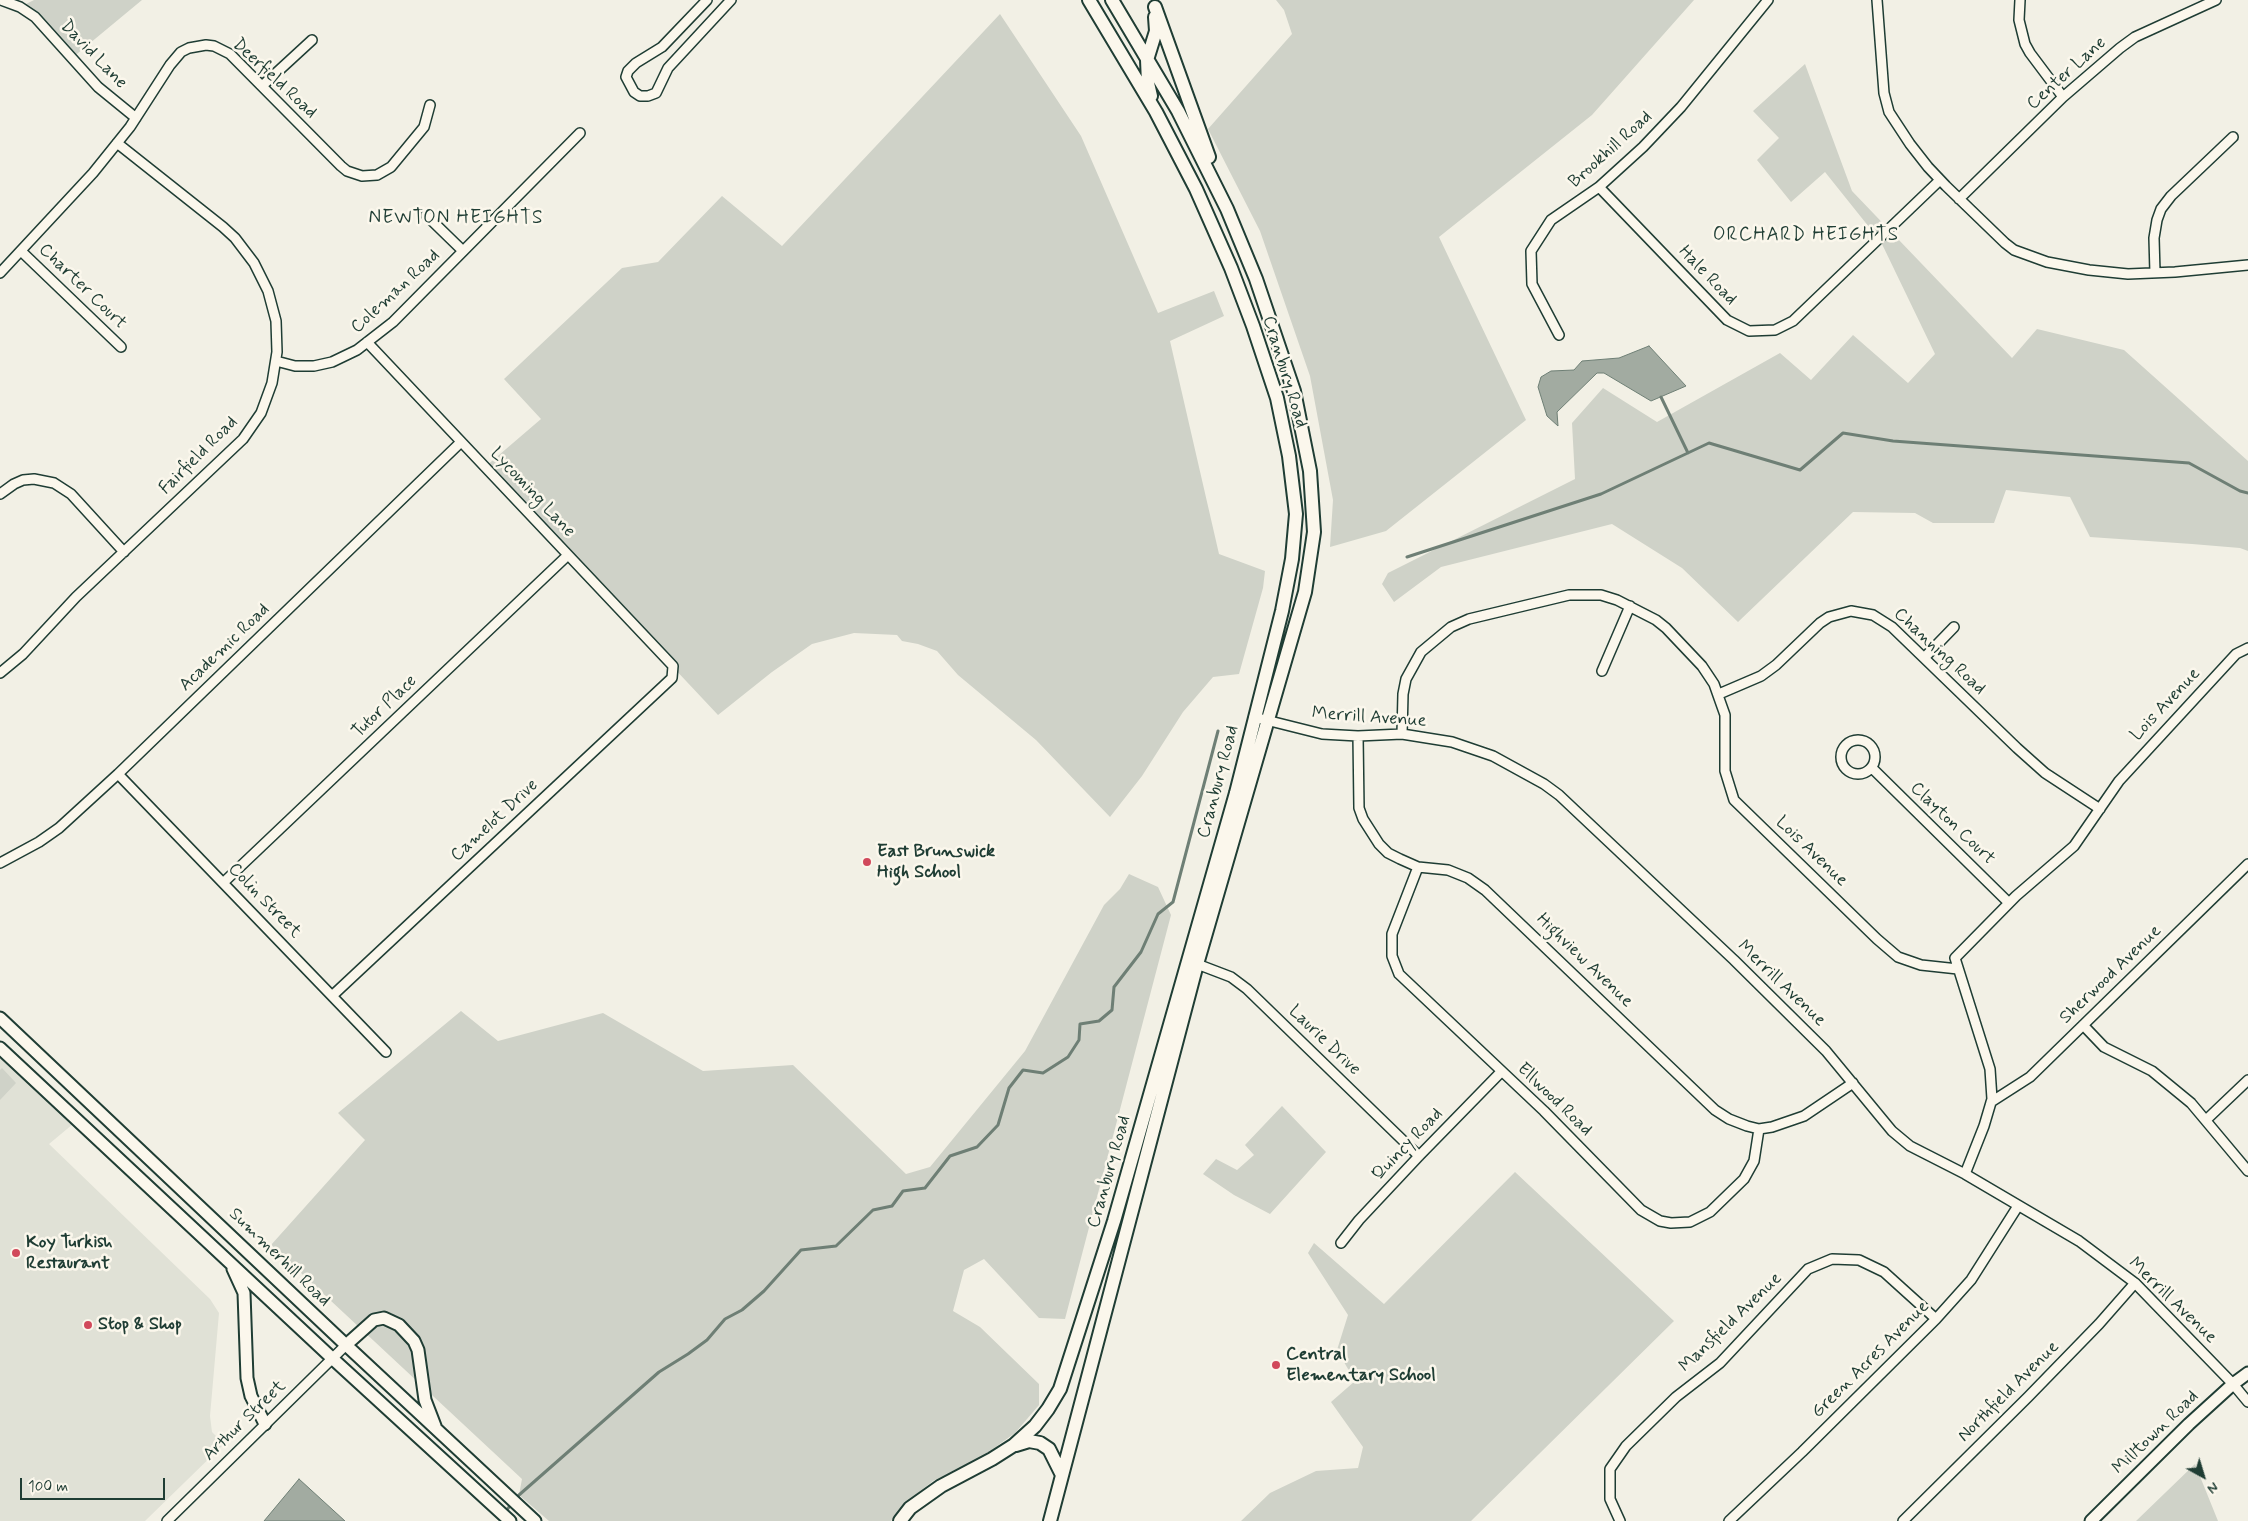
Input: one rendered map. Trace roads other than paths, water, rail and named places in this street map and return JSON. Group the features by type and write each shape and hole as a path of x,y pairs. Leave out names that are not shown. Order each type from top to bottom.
{"main road":[{"name":"Cranbury Road","path":"900,1521 910,1508 941,1486 992,1460 1014,1445 1035,1426 1060,1389 1114,1221 1236,793 1282,610 1292,559 1296,514 1289,456 1276,398 1231,268 1196,189 1156,112 1089,0"},
{"name":"Cranbury Road","path":"1050,1521 1197,964 1306,592 1314,532 1310,471 1294,391 1256,279 1227,209 1178,111 1112,0"},
{"path":"1154,4 1156,31 1147,60 1148,83 1156,112"},
{"path":"1154,4 1227,209"},
{"path":"1014,1445 1029,1441 1040,1443 1049,1449 1062,1475"}],"street":[{"name":"David Lane","path":"0,0 20,7 35,18 98,87 136,118"},
{"path":"707,0 662,47 636,63 628,71 626,77 634,92 640,96 656,93 668,68 731,0"},
{"name":"Brookhill Road","path":"1560,335 1532,284 1531,251 1551,220 1599,187 1643,147 1680,107 1768,0"},
{"path":"1877,0 1884,93 1888,112 1910,144 1940,180 2005,244 2014,250 2047,262 2089,270 2128,274 2248,264"},
{"path":"2020,0 2019,20 2025,44 2063,97"},
{"name":"Center Lane","path":"1959,199 2063,97 2135,37 2216,0"},
{"path":"262,86 312,40"},
{"name":"Deerfield Road","path":"0,273 93,173 136,118 175,58 181,52 197,46 214,46 230,54 341,166 347,171 362,176 377,175 391,167 424,127 430,105"},
{"name":"Coleman Road","path":"276,361 305,366 323,364 350,355 393,322 580,133"},
{"path":"2155,273 2154,238 2161,209 2171,196 2234,137"},
{"name":"Fairfield Road","path":"0,673 23,654 76,597 243,439 253,426 267,398 276,361 278,337 273,306 262,276 245,250 223,227 117,143"},
{"name":"Hale Road","path":"1599,187 1727,320 1749,331 1775,330 1793,321 1940,180"},
{"path":"426,215 463,251"},
{"name":"Charter Court","path":"21,251 121,346"},
{"name":"Lycoming Lane","path":"367,342 673,666"},
{"name":"Academic Road","path":"0,863 39,842 59,828 118,774 461,442"},
{"path":"0,494 14,484 24,480 34,479 54,482 71,494 124,552"},
{"name":"Tutor Place","path":"224,882 568,555"},
{"name":"Lois Avenue","path":"1402,734 1403,694 1406,679 1421,652 1451,627 1469,619 1569,595 1601,595 1630,606 1656,620 1666,628 1702,666 1719,694 1726,726 1725,771 1734,800 1877,939 1898,957 1921,965 1958,969 1955,958 2009,903 2074,846 2118,781 2236,654 2248,648"},
{"path":"1602,671 1630,606"},
{"name":"Channing Road","path":"1719,694 1747,684 1761,676 1776,665 1820,623 1840,613 1862,612 1883,620 2038,767 2100,809"},
{"path":"1924,658 1954,627"},
{"name":"Camelot Drive","path":"332,996 672,678 673,666"},
{"name":"Merrill Avenue","path":"1254,717 1322,734 1358,736 1402,734 1452,742 1493,756 1519,768 1559,795 1741,967 1826,1051 1892,1131 1910,1146 1965,1174 2079,1241 2135,1282 2248,1402"},
{"name":"Highview Avenue","path":"1358,736 1358,796 1363,819 1375,838 1388,853 1418,866 1448,870 1468,878 1485,890 1716,1110 1729,1119 1760,1129 1785,1124 1804,1116 1853,1083"},
{"path":"1852,741 1868,743 1875,752 1872,768 1862,775 1845,770 1840,759 1843,748 1852,741"},
{"name":"Clayton Court","path":"1872,768 2009,903"},
{"name":"Colin Street","path":"118,774 386,1052"},
{"name":"Sherwood Avenue","path":"1991,1102 2030,1077 2248,864"},
{"name":"Ellwood Road","path":"1418,866 1392,934 1391,946 1394,966 1406,982 1544,1111 1641,1210 1660,1221 1671,1223 1690,1222 1710,1212 1744,1179 1754,1161 1760,1129"},
{"name":"Laurie Drive","path":"1197,964 1231,977 1247,989 1419,1156"},
{"path":"1958,969 1990,1069 1991,1102 1984,1126 1965,1174"},
{"name":"Summerhill Road","path":"0,1018 436,1430 535,1521"},
{"path":"2083,1025 2104,1047 2152,1071 2191,1103 2248,1171"},
{"name":"Summerhill Road","path":"0,1048 333,1359 510,1521"},
{"name":"Quincy Road","path":"1341,1243 1419,1156 1501,1072"},
{"path":"2206,1120 2248,1080"},
{"name":"Green Acres Avenue","path":"1729,1521 1802,1452 1936,1319 1971,1280 2018,1206"},
{"name":"Mansfield Avenue","path":"1620,1521 1610,1498 1610,1469 1626,1446 1676,1397 1720,1362 1808,1270 1832,1259 1859,1260 1884,1272 1936,1319"},
{"path":"230,1263 244,1293 247,1378 250,1396 265,1424"},
{"name":"Northfield Avenue","path":"1903,1521 2099,1324 2135,1282"},
{"path":"346,1345 374,1320 384,1318 399,1325 410,1336 418,1350 424,1400 436,1430"},
{"name":"Arthur Street","path":"167,1521 346,1345"},
{"name":"Milltown Road","path":"2091,1521 2233,1384 2248,1373"}],"waterway":[{"path":"1661,397 1688,453"},
{"path":"1407,557 1601,494 1709,443 1800,470 1843,433 1893,441 2189,463 2240,491 2248,493"},
{"path":"505,1512 519,1495 659,1372 707,1340 725,1319 742,1310 764,1291 801,1250 836,1246 873,1210 892,1206 903,1191 925,1188 950,1156 977,1147 998,1125 1009,1088 1023,1070 1043,1073 1068,1057 1079,1040 1080,1024 1099,1021 1112,1010 1114,987 1141,952 1158,914 1173,902 1218,731"}],"place":[{"name":"East Brunswick High School","path":"867,862"},
{"name":"Koy Turkish Restaurant","path":"16,1253"},
{"name":"Stop & Shop","path":"88,1325"},
{"name":"Central Elementary School","path":"1276,1365"}],"district":[{"name":"NEWTON HEIGHTS","path":"456,219"},
{"name":"ORCHARD HEIGHTS","path":"1806,236"}]}
